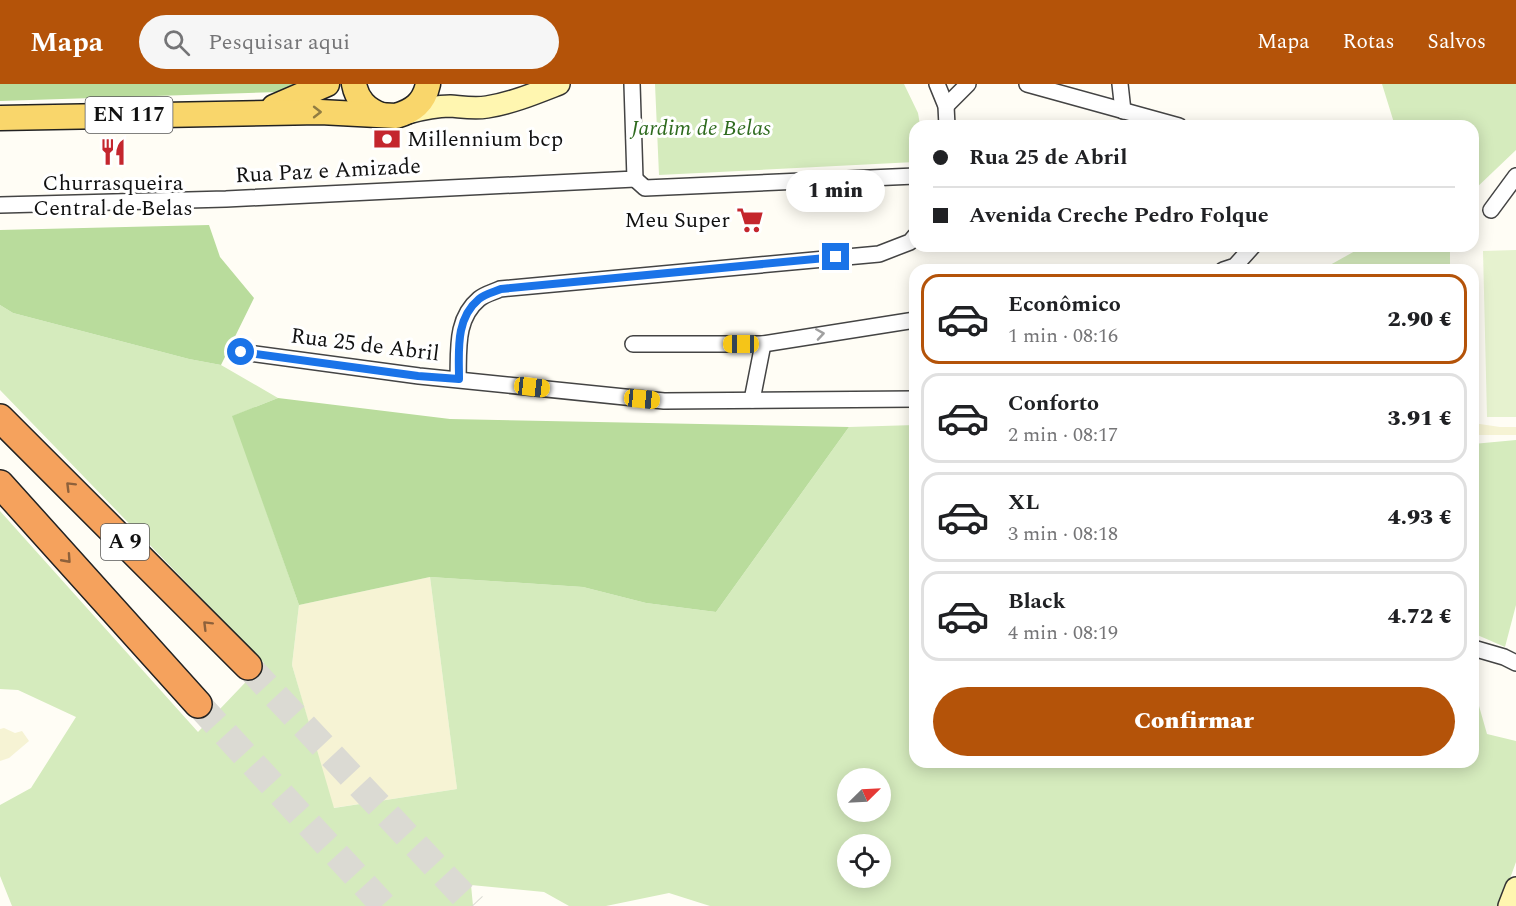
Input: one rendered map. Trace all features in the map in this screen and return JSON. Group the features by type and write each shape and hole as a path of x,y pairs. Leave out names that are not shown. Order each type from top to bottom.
{"highway":[{"name":"A 9","path":"0,418 248,666"},
{"name":"A 9","path":"0,484 198,704"}],"main road":[{"path":"258,113 327,84"},
{"path":"354,84 362,103 383,116"},
{"path":"408,113 424,97 428,84"},
{"path":"433,84 452,106"},
{"path":"258,113 349,112 396,117 434,107 452,106 467,109 507,103 559,84"},
{"name":"EN 117","path":"0,118 258,113"},
{"path":"1509,906 1516,888"}],"street":[{"path":"632,84 635,179 645,188 909,176"},
{"path":"937,84 946,106 947,120"},
{"path":"946,106 968,84"},
{"path":"1027,84 1157,120"},
{"path":"1120,84 1123,111"},
{"path":"1491,210 1516,176"},
{"name":"Rua Paz e Amizade","path":"0,205 226,199 635,179"},
{"path":"459,379 460,333 465,314 480,298 501,289 879,254 909,242"},
{"path":"1237,264 1248,252"},
{"path":"633,344 763,344 909,321"},
{"path":"752,400 763,344"},
{"name":"Rua 25 de Abril","path":"241,352 418,376 664,401 909,399"},
{"path":"1479,650 1516,663"}],"shaded area":[{"path":"1479,424 1516,427 1516,435 1479,435"},
{"path":"430,577 457,789 333,808 292,665 299,605"},
{"path":"4,728 15,733 22,731 29,741 9,758 0,761 0,729"}],"green space":[{"path":"0,84 295,84 278,92 0,101"},
{"name":"Jardim de Belas","path":"655,84 904,84 918,113 919,120 909,120 909,162 659,175"},
{"path":"1382,84 1516,84 1516,150 1479,185 1479,120 1393,120"},
{"path":"209,225 220,257 254,298 221,365 189,359 13,313 0,305 0,230"},
{"path":"1516,250 1516,417 1487,417 1483,251"},
{"path":"1353,252 1450,252 1450,264 1332,264"},
{"path":"0,305 13,313 189,359 221,365 278,398 233,416 299,605 292,665 334,808 457,789 430,577 583,587 646,603 716,612 849,427 909,425 909,768 1479,768 1479,706 1487,734 1516,741 1516,862 1500,906 710,906 669,893 606,906 569,906 544,892 471,885 473,906 12,906 0,876 0,805 31,788 76,717 18,690 0,689 0,511 198,732 264,663 0,390"},
{"path":"278,398 450,419 849,427 716,612 646,603 583,587 430,577 299,605 232,416"},
{"path":"1516,440 1516,605 1505,647 1479,636 1479,443"}],"tunnel":[{"path":"248,666 473,906"},
{"path":"198,704 384,906"}],"place":[{"name":"Millennium bcp","path":"387,139"},
{"name":"Churrasqueira Central de Belas","path":"113,152"},
{"name":"Meu Super","path":"750,220"}],"route":[{"path":"241,352 418,376 459,379 460,333 465,314 480,298 501,289 836,257"}]}
